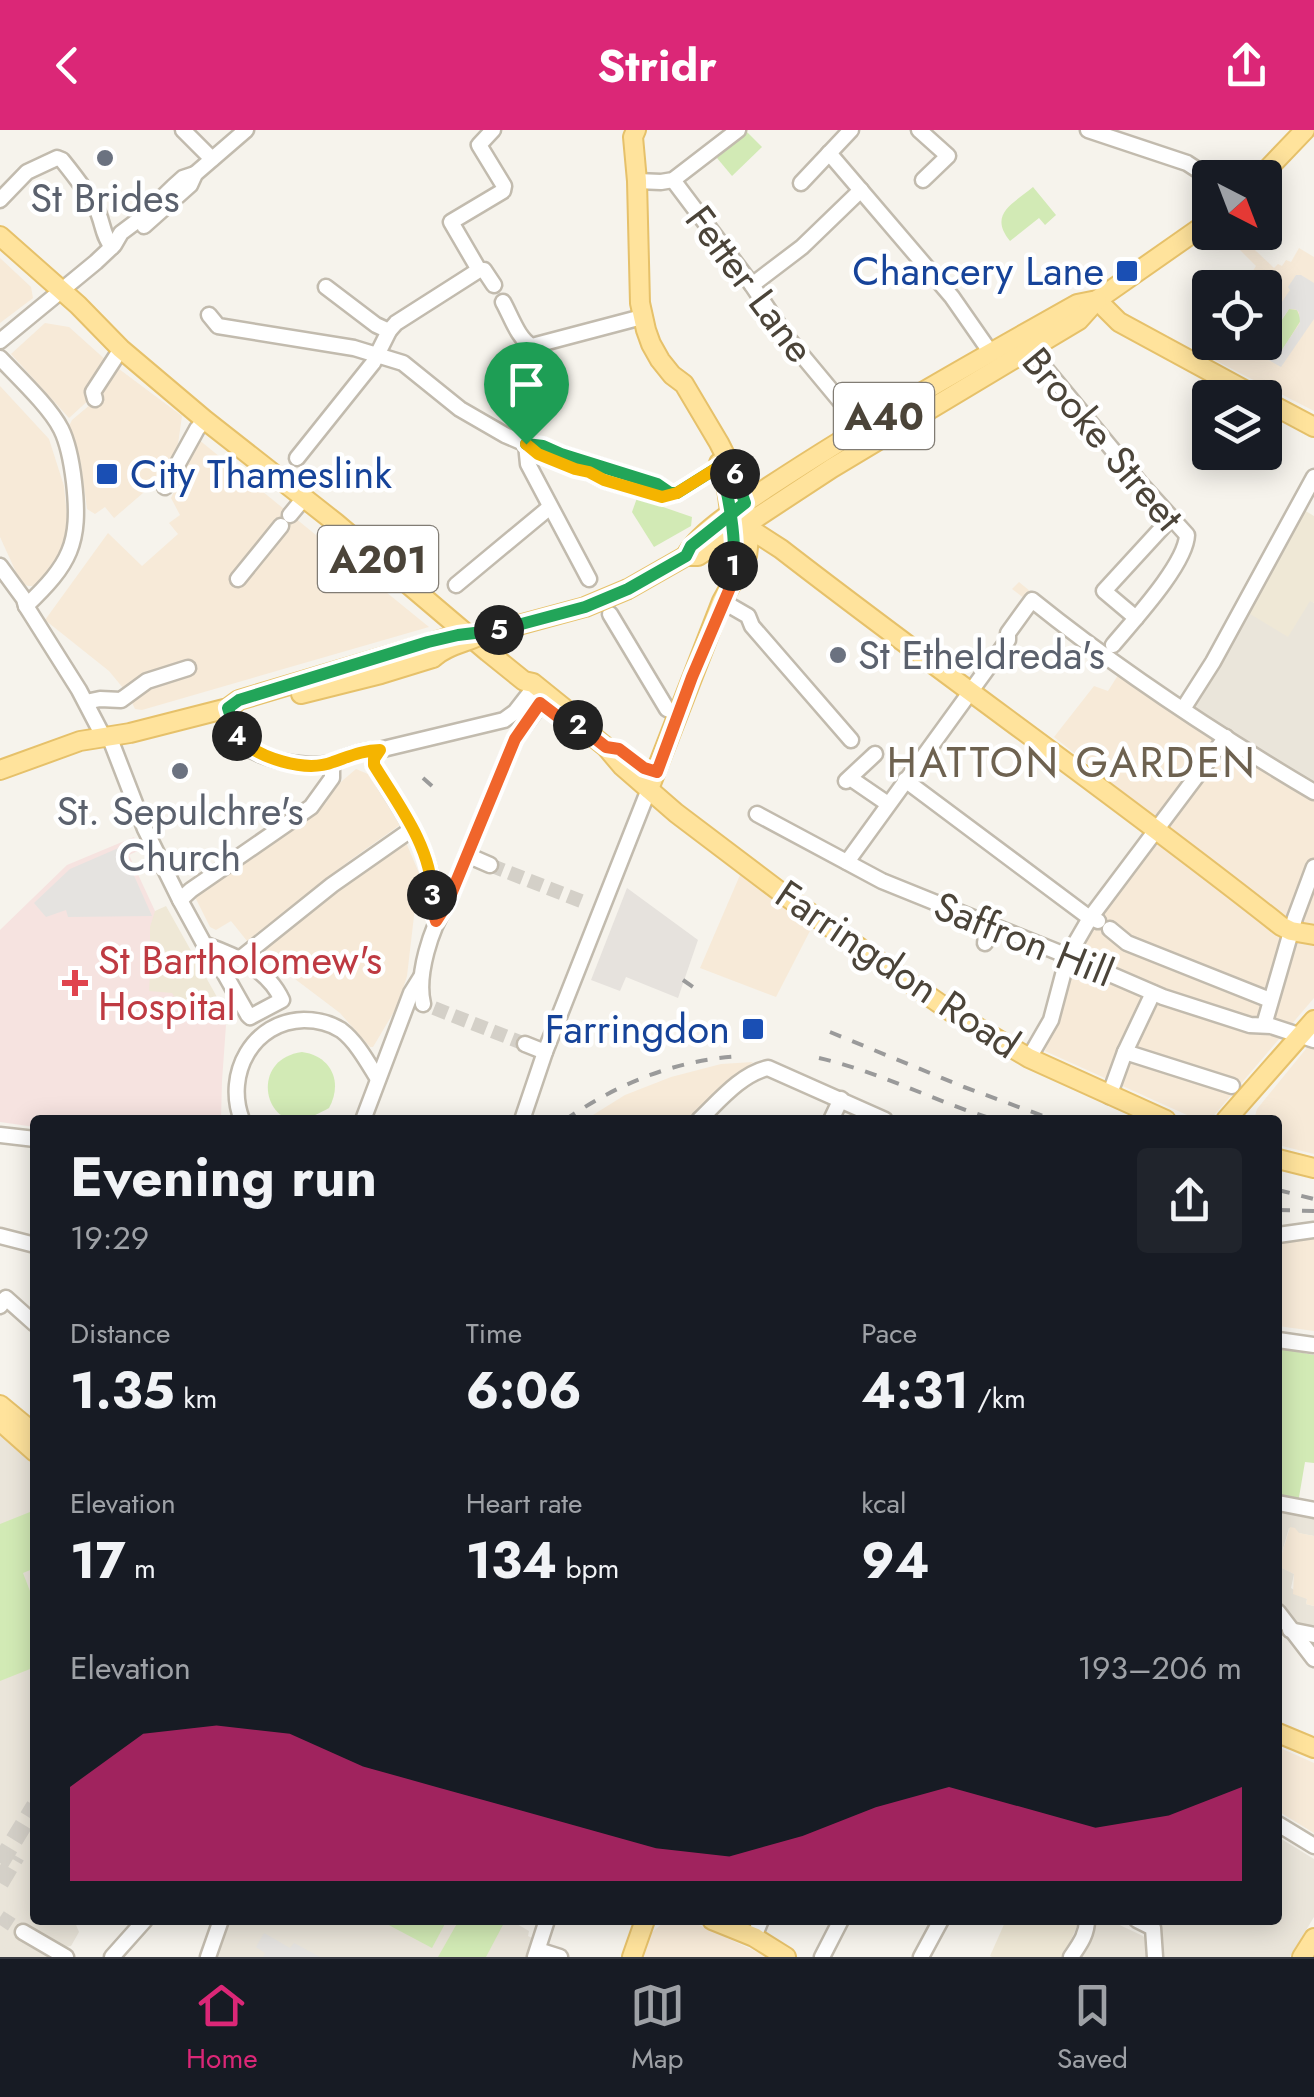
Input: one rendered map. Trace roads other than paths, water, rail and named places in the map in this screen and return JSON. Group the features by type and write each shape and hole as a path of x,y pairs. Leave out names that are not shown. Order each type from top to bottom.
{"main road":[{"name":"Fetter Lane","path":"636,130 633,138 637,181"},
{"path":"1276,160 1302,131"},
{"path":"637,181 640,303 651,344 672,376 684,384 746,502"},
{"name":"A40","path":"228,708 240,710 374,674 433,650 458,635 482,634 585,607 628,589 686,556 691,546 832,468 1077,304 1097,300 1192,234"},
{"name":"A201","path":"0,236 121,349 304,498 557,716 570,718 615,759 653,780"},
{"path":"1097,300 1114,319 1226,380"},
{"name":"A40","path":"732,526 746,502 949,376 991,353 1024,343"},
{"path":"1282,410 1314,427"},
{"path":"653,780 730,606 735,576 746,556 732,526 724,463"},
{"path":"732,526 782,548 1281,926 1314,935"},
{"name":"A40","path":"0,770 73,744 228,708 239,700 433,650"},
{"name":"Farringdon Road","path":"653,780 676,813 953,1013 1030,1058 1154,1115"},
{"path":"1231,1115 1307,1037 1314,1020"},
{"path":"1282,1160 1314,1168"},
{"path":"0,1405 30,1430"},
{"path":"0,1421 30,1448"},
{"path":"1282,1735 1314,1748"},
{"path":"632,1957 642,1925"},
{"path":"758,1929 786,1957"},
{"path":"1302,1957 1314,1938"}],"street":[{"path":"182,130 212,159"},
{"path":"0,340 113,246 152,204 246,130"},
{"path":"478,270 451,222 503,191 504,186 479,146 493,130"},
{"path":"673,180 738,130"},
{"path":"801,183 851,130"},
{"path":"919,130 948,156 923,180"},
{"path":"1088,130 1192,167"},
{"path":"829,153 952,297 991,353"},
{"path":"0,200 28,172 57,158 62,160 96,208 107,241 113,246"},
{"name":"Fetter Lane","path":"637,181 673,180 786,336 845,407"},
{"path":"752,285 802,247 860,190"},
{"path":"297,458 379,354 389,331 478,270 484,270 494,285"},
{"path":"326,287 389,331"},
{"path":"503,302 527,344 532,346 642,316"},
{"path":"209,315 218,326 229,329 379,354 410,367 460,409 505,435 657,484 670,493 677,493 724,463"},
{"name":"Brooke Street","path":"1024,343 1186,535 1166,579 1136,618"},
{"path":"95,399 93,392 121,349"},
{"path":"0,358 59,426 74,481 76,526 70,552 51,582 26,606"},
{"path":"165,487 205,420"},
{"path":"526,444 528,464 589,580"},
{"path":"1183,709 1213,662 1314,477"},
{"path":"238,579 304,498"},
{"path":"456,585 550,507"},
{"path":"1113,645 1136,618 1104,591 1171,518"},
{"path":"0,566 106,736 145,829 208,953 250,1017 282,998 267,978 240,958 206,945"},
{"path":"847,862 1008,640 1008,633 1032,600 1183,709 1314,792"},
{"path":"730,606 748,616 752,626 851,740"},
{"path":"610,614 667,709 679,714"},
{"path":"86,702 121,700 147,681 188,668"},
{"path":"228,708 236,735 254,750 283,762 316,764 496,723 536,696"},
{"path":"364,1115 421,976 436,921 447,904 536,696"},
{"path":"496,723 515,739"},
{"path":"1030,1058 1053,1014 1068,956 1100,923 1156,828 1226,737"},
{"path":"380,750 374,765 412,828 430,872 436,921"},
{"path":"875,754 846,781 888,804"},
{"path":"180,900 311,807 332,778 332,763"},
{"path":"524,1115 653,780"},
{"path":"905,780 1127,943 1270,1000"},
{"name":"Saffron Hill","path":"757,814 903,890 1153,993 1250,1025 1307,1037"},
{"path":"240,958 412,828"},
{"path":"467,856 490,866"},
{"path":"1264,1025 1314,867"},
{"path":"985,943 990,924"},
{"path":"405,1009 412,1005 428,1006 421,976"},
{"path":"1109,1096 1153,993"},
{"path":"240,1115 236,1091 245,1054 266,1031 295,1020 315,1020 340,1030 378,1080"},
{"path":"524,1044 546,1052"},
{"path":"1126,1052 1232,1086"},
{"path":"704,1115 744,1079 764,1068 777,1070 874,1115"},
{"path":"833,1115 840,1100"},
{"path":"0,1134 30,1138"},
{"path":"1282,1234 1314,1230"},
{"path":"0,1236 30,1245"},
{"path":"0,1306 6,1298 30,1320"},
{"path":"1282,1341 1314,1345"},
{"path":"1282,1504 1314,1510"},
{"path":"1282,1619 1314,1659"},
{"path":"1289,1630 1314,1635"},
{"path":"1282,1826 1314,1846"},
{"path":"112,1957 141,1925"},
{"path":"208,1957 219,1925"},
{"path":"546,1925 537,1953 560,1957"},
{"path":"822,1957 839,1925"},
{"path":"920,1957 939,1925"},
{"path":"1071,1957 1087,1925"},
{"path":"1147,1925 1152,1928 1155,1957"},
{"path":"23,1932 66,1957"}],"tunnel":[{"path":"490,865 581,901"},
{"path":"434,1008 525,1044"},
{"path":"0,1863 30,1814"},
{"path":"0,1883 16,1856"},
{"path":"0,1917 23,1932"}],"railway":[{"path":"423,778 432,786"},
{"path":"683,980 693,987"},
{"path":"830,1032 1040,1115"},
{"path":"573,1115 649,1075 695,1062 743,1056"},
{"path":"819,1058 981,1115"},
{"path":"1282,1191 1314,1199"},
{"path":"1282,1210 1314,1211"}],"place":[{"name":"St Brides","path":"105,158"},
{"name":"Chancery Lane","path":"1127,271"},
{"name":"City Thameslink","path":"107,474"},
{"name":"St Etheldreda's","path":"838,655"},
{"name":"St. Sepulchre's Church","path":"180,771"},
{"name":"St Bartholomew's Hospital","path":"75,983"},
{"name":"Farringdon","path":"753,1029"}],"district":[{"name":"HATTON GARDEN","path":"1072,762"}]}
